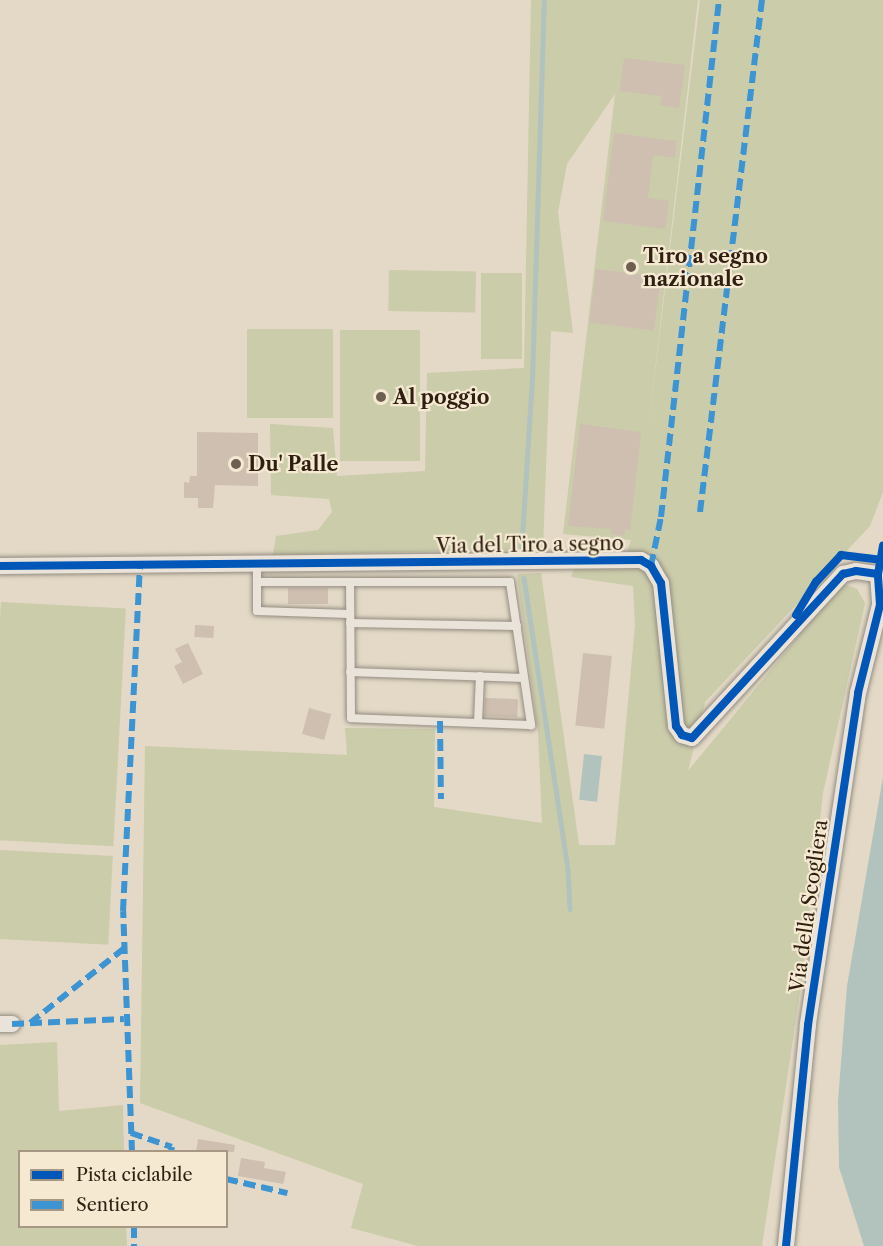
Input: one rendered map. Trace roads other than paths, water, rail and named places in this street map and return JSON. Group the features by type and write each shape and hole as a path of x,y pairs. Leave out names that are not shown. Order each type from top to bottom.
{"street":[{"name":"Via del Tiro a segno","path":"0,566 641,560 651,566 662,583 676,726 682,735 692,738 843,574 856,571 878,574"},
{"name":"Via della Scogliera","path":"786,1246 808,1025 858,693 880,605 878,574"}],"lane":[{"path":"257,564 257,611 350,619 517,626"},
{"path":"257,582 350,582 510,582 531,725 351,718 350,582"},
{"path":"350,672 524,678"},
{"path":"478,723 480,676"}],"waterway":[{"path":"521,553 532,379 544,0"},
{"path":"524,578 568,870 570,909"}],"place":[{"name":"Tiro a segno nazionale","path":"631,267"},
{"name":"Al poggio","path":"381,397"},
{"name":"Du' Palle","path":"236,464"}]}
